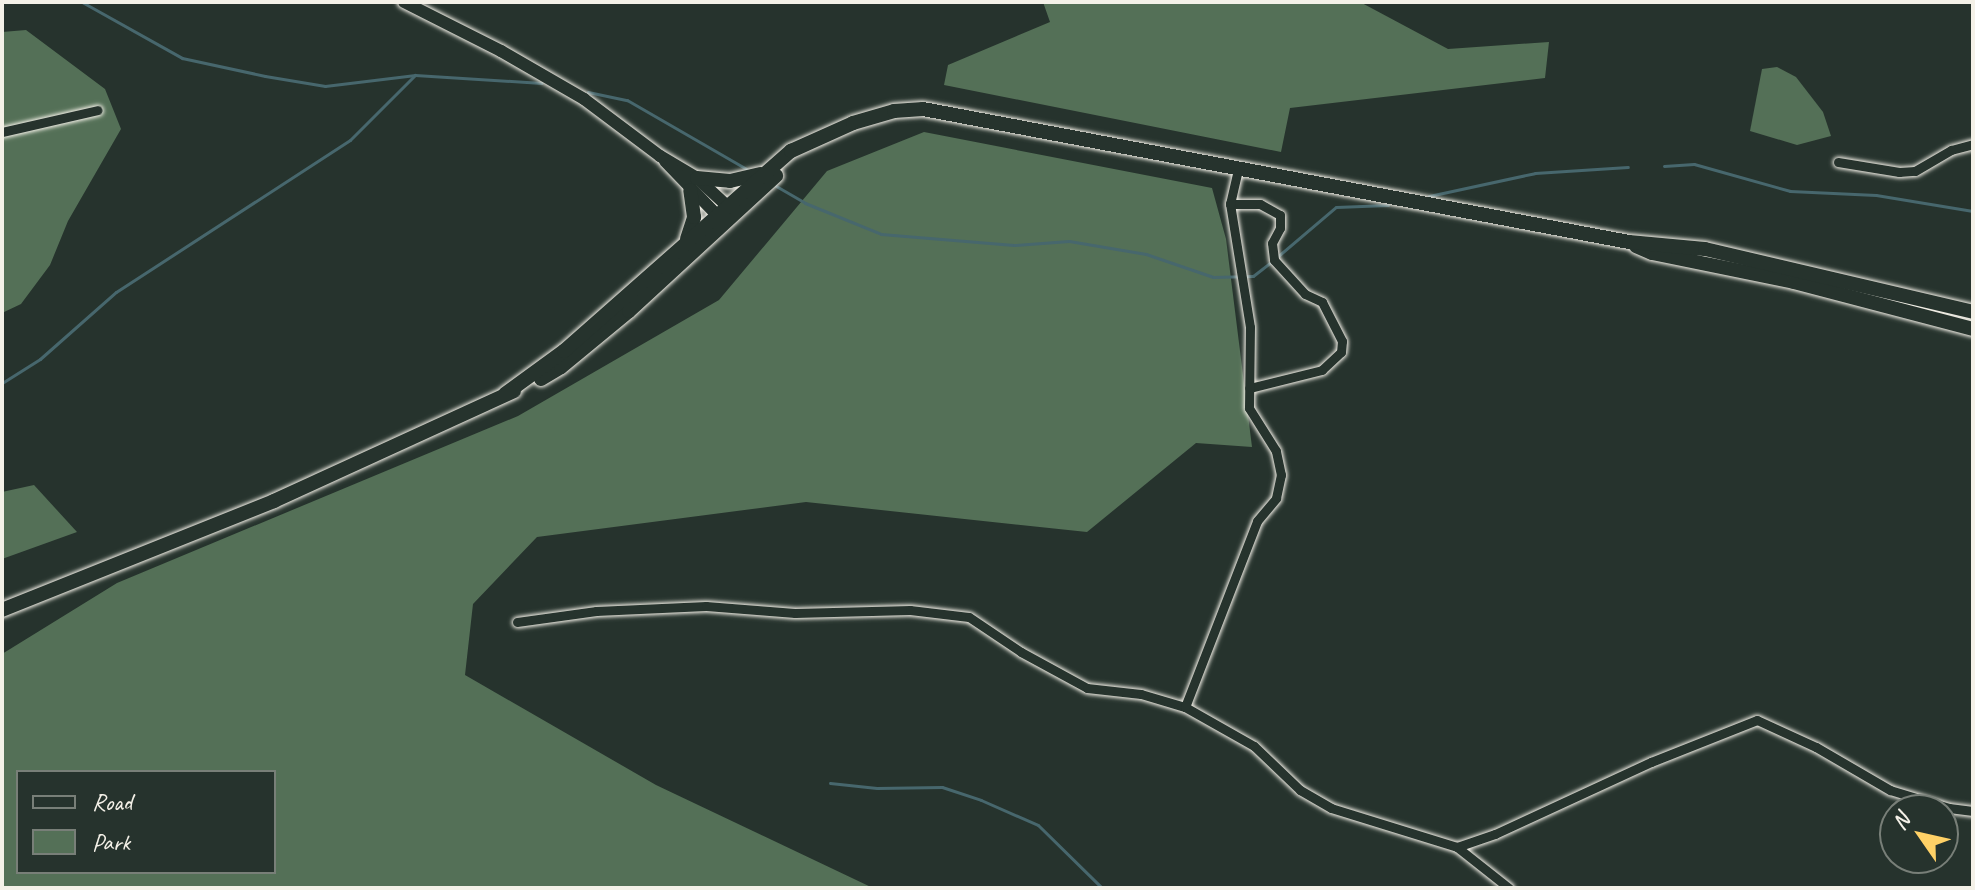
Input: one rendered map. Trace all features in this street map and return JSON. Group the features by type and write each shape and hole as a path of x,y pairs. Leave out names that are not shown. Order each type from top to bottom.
{"main road":[{"path":"404,2 543,74 619,124 725,213"},
{"path":"2,610 274,501 561,367 791,151 833,132 894,111 923,109 1629,242 1652,253 1794,282 1973,312"},
{"path":"505,394 564,351 685,242 833,132"},
{"path":"694,184 742,179 771,169"},
{"path":"685,242 694,217 694,184"},
{"path":"1911,304 1973,329"}],"street":[{"path":"2,132 98,110"},
{"path":"1838,162 1899,172 1915,171 1951,150 1973,144"},
{"path":"1185,707 1257,521 1276,498 1281,475 1276,451 1249,408 1252,375 1250,327 1230,204 1238,168"},
{"path":"1230,204 1260,204 1280,215 1280,228 1272,243 1274,260 1305,294 1322,302 1342,341 1341,352 1322,370 1249,388"},
{"path":"517,622 596,611 706,606 795,613 910,610 969,617 1021,652 1087,688 1141,694 1185,707 1254,746 1300,790 1331,808 1457,847 1509,888"},
{"path":"1457,847 1495,834 1651,762 1757,720 1816,747 1890,790 1949,808 1973,811"}],"green space":[{"path":"1043,2 1360,2 1448,49 1549,42 1545,78 1290,108 1281,152 944,85 948,65 1050,22"},
{"path":"26,30 105,89 121,129 68,221 50,265 21,304 2,313 2,32"},
{"path":"1777,67 1796,77 1823,112 1831,136 1797,145 1750,131 1762,69"},
{"path":"924,132 1212,188 1226,239 1252,447 1196,443 1087,532 806,502 537,537 473,604 465,675 656,785 873,888 2,888 2,654 117,583 518,416 719,300 827,171"},
{"path":"34,485 77,532 2,559 2,492"}],"waterway":[{"path":"82,2 182,58 265,76 325,86 415,75 542,83"},
{"path":"2,383 40,359 116,292 350,140 415,75"},
{"path":"588,92 627,100 748,170"},
{"path":"1664,166 1694,164 1790,191 1876,195 1973,211"},
{"path":"1429,196 1535,173 1628,167"},
{"path":"776,186 805,203 881,234 1014,245 1069,241 1146,254 1213,277 1253,276 1271,262"},
{"path":"1277,257 1336,207 1388,205"},
{"path":"830,783 877,788 942,787 981,800 1038,825 1102,888"}]}
